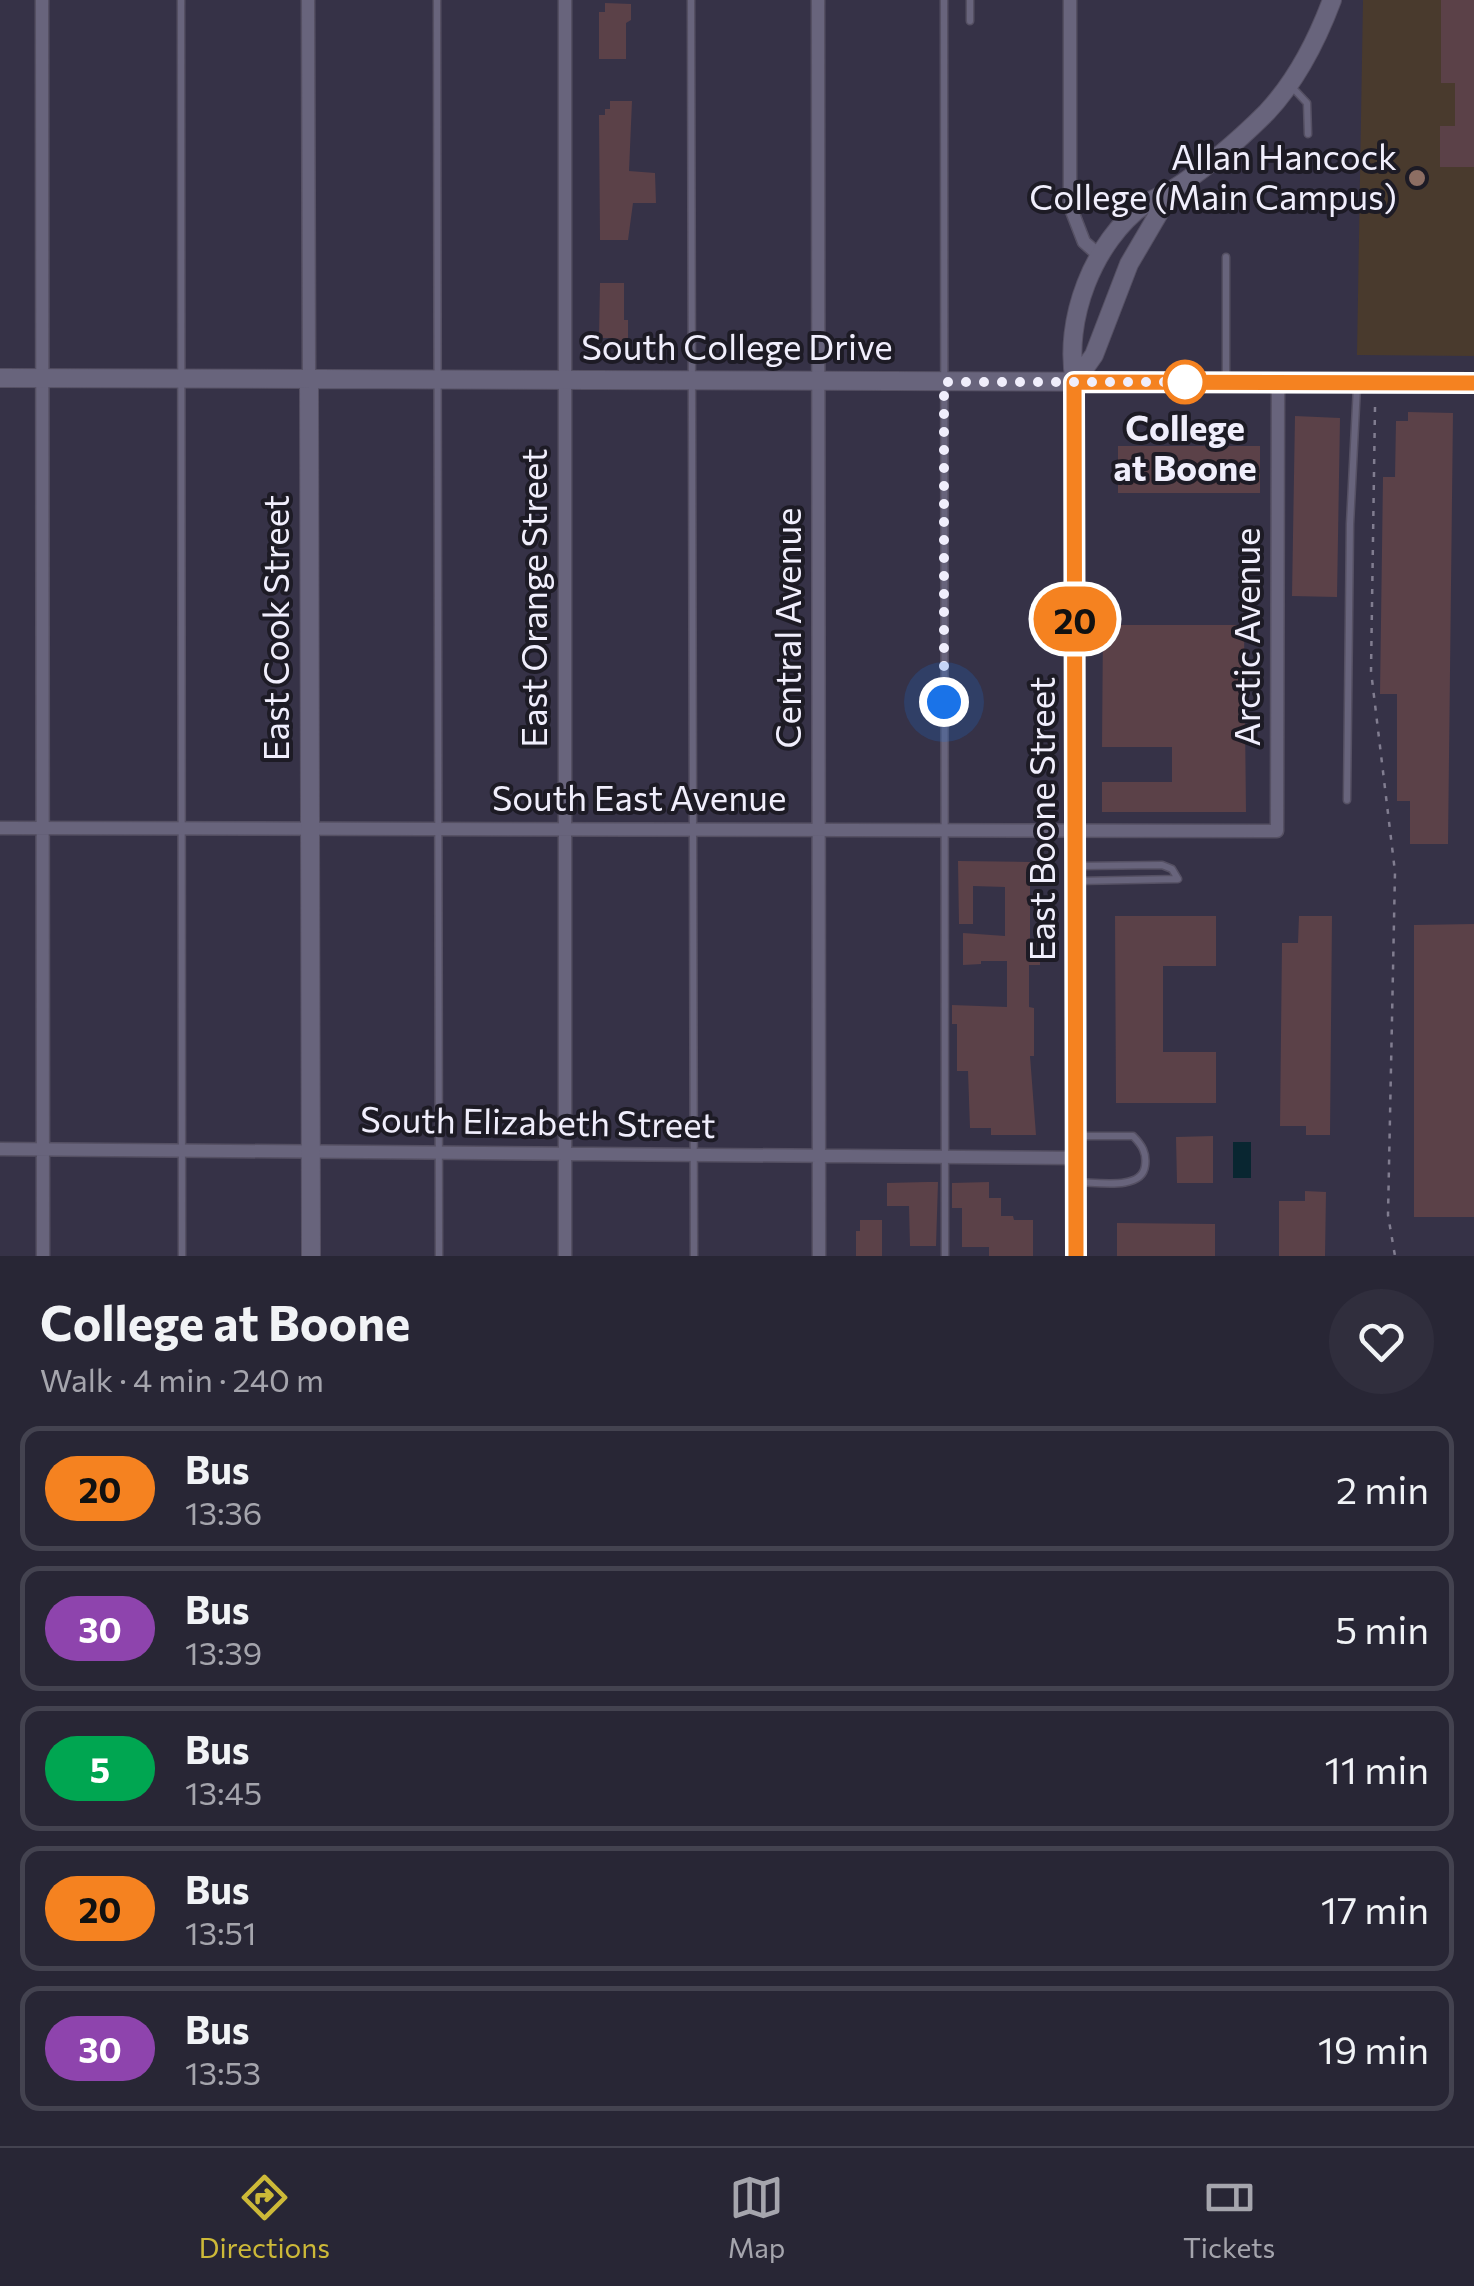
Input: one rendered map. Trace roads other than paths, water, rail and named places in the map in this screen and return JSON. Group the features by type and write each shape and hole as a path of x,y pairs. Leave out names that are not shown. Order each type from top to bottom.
{"street":[{"path":"42,0 43,1256"},
{"name":"East Cook Street","path":"308,0 311,1256"},
{"name":"East Orange Street","path":"565,0 565,1256"},
{"name":"Central Avenue","path":"818,0 819,1256"},
{"path":"1070,0 1070,206 1084,242 1101,256"},
{"path":"1074,382 1094,356 1129,264 1174,189 1249,129 1289,84 1332,0"},
{"name":"East Boone Street","path":"1076,1256 1074,382 1070,359 1080,301 1101,256 1133,215 1174,189"},
{"name":"South College Drive","path":"0,378 1474,383"},
{"name":"Arctic Avenue","path":"1278,383 1278,832"},
{"name":"South East Avenue","path":"0,828 1278,832"},
{"name":"South Elizabeth Street","path":"0,1148 1076,1158"}],"lane":[{"path":"181,0 182,1256"},
{"path":"438,0 438,1256"},
{"path":"691,0 694,1256"},
{"path":"944,0 945,1256"},
{"path":"970,0 970,21"},
{"path":"1289,84 1307,103 1308,134"},
{"path":"1226,257 1226,382"},
{"path":"1347,800 1356,383"},
{"path":"1140,865 1141,880"},
{"path":"1162,865 1172,869 1178,879 1075,874 1162,865"},
{"path":"1076,1136 1133,1136 1142,1144 1145,1170 1141,1178 1132,1182 1076,1182"}],"water":[{"path":"1233,1142 1251,1142 1251,1178 1233,1178"}],"place":[{"name":"Allan Hancock College (Main Campus)","path":"1417,178"},
{"name":"College at Boone","path":"1185,382"}]}
